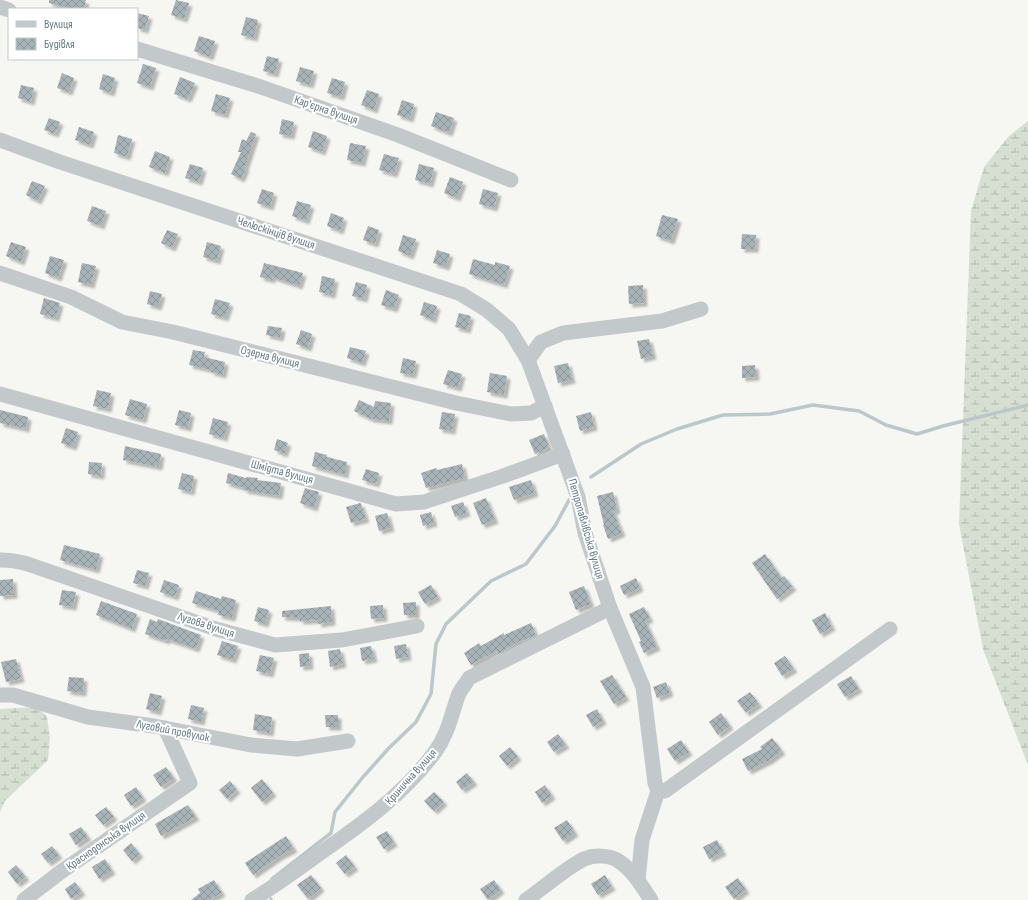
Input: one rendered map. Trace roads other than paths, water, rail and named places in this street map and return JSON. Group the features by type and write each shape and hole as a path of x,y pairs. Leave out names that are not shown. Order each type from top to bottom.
{"street":[{"name":"Кар'єрна вулиця","path":"138,49 261,87 376,128 511,180"},
{"name":"Челюскінців вулиця","path":"0,140 60,162 461,294 487,310 509,329 528,360"},
{"name":"Озерна вулиця","path":"0,273 71,297 122,322 172,332 456,403 511,414 531,413 545,406"},
{"path":"528,360 541,342 564,333 662,321 701,309"},
{"name":"Петропавлівська вулиця","path":"528,360 578,497 585,533 610,608 643,687 655,783 658,791"},
{"name":"Шмідта вулиця","path":"0,394 396,504 424,502 503,476 563,454"},
{"name":"Лугова вулиця","path":"0,560 18,562 48,571 216,629 275,645 342,640 418,626"},
{"name":"Кринична вулиця","path":"252,900 272,888 368,819 392,799 420,771 436,751 449,726 458,694 469,678 610,608"},
{"path":"638,880 642,840 658,791 665,791 890,629"},
{"name":"Луговий провулок","path":"0,695 13,695 88,717 165,728 252,745 297,749 348,741"},
{"name":"Краснодонська вулиця","path":"24,900 62,871 190,783 165,728"},
{"path":"526,900 574,865 585,859 602,856 617,860 628,869 638,880 651,900"}],"waterway":[{"path":"591,477 641,444 677,429 723,415 770,414 813,405 859,411 886,425 917,434 1028,405"},
{"path":"272,879 331,833 335,812 389,748 416,722 431,694 436,644 446,624 491,581 526,564 555,526 569,500"}]}
